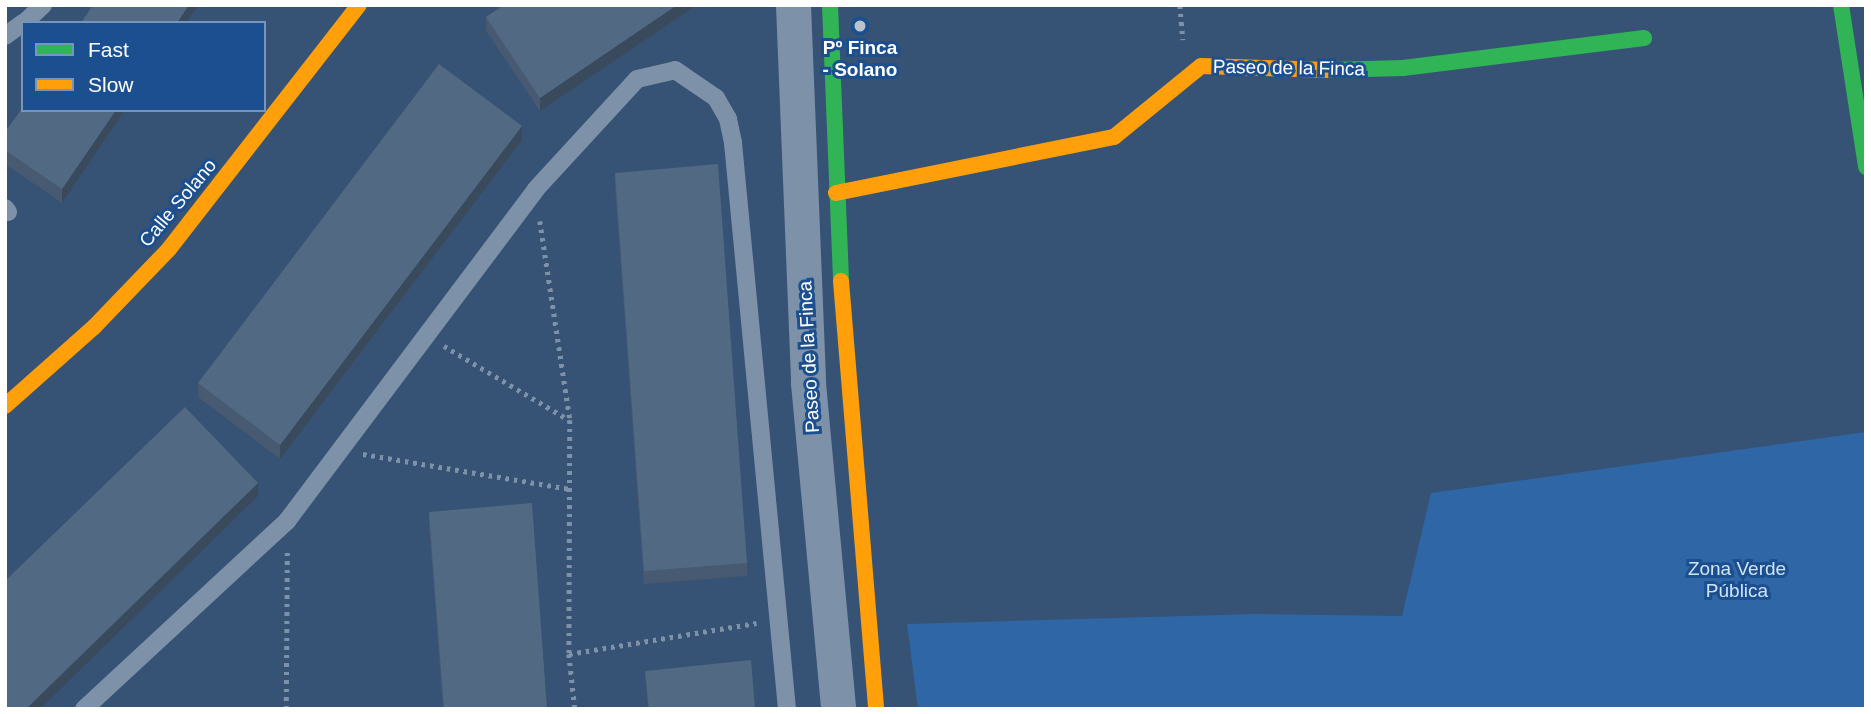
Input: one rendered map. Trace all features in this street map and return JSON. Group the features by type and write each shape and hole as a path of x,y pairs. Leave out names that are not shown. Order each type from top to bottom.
{"street":[{"name":"Calle Solano","path":"5,406 77,344 169,248 359,5"},
{"name":"Paseo de la Finca","path":"793,5 808,383 838,709"},
{"name":"Paseo de la Finca","path":"830,5 836,193 861,572 876,709"},
{"path":"1841,5 1866,167"},
{"name":"Paseo de la Finca","path":"836,193 1114,137 1201,66 1298,71 1403,68 1644,37"}],"lane":[{"path":"25,21 43,5"},
{"path":"5,36 21,24"},
{"path":"84,709 287,521 536,189 637,79 675,70 699,83 722,108 733,143 787,709"}],"path":[{"path":"536,189 570,421 569,654 575,709"},
{"path":"426,335 570,421"},
{"path":"340,450 570,489"},
{"path":"286,709 287,521"},
{"path":"569,654 779,619"}],"green space":[{"name":"Zona Verde Pública","path":"1866,432 1866,709 918,709 907,624 1255,614 1402,616 1431,493"}],"building":[{"path":"93,5 189,5 178,21 82,21"},
{"path":"504,5 677,5 540,98 486,17"},
{"path":"439,64 522,126 280,445 198,383"},
{"path":"21,110 21,112 115,112 62,189 5,150 5,132"},
{"path":"718,164 747,563 644,571 615,173"},
{"path":"185,407 258,483 26,709 9,709 5,705 5,581"},
{"path":"532,503 547,709 444,709 429,512"},
{"path":"751,660 755,709 649,709 645,671"}],"traffic: fast":[{"path":"830,5 841,281"},
{"path":"1841,5 1866,167"},
{"path":"1330,70 1403,68 1644,38"}],"traffic: slow":[{"path":"5,406 94,327 169,249 359,5"},
{"path":"836,193 1114,137 1201,66 1330,70"},
{"path":"841,281 876,709"}],"place":[{"name":"Pº Finca - Solano","path":"860,26"}]}
